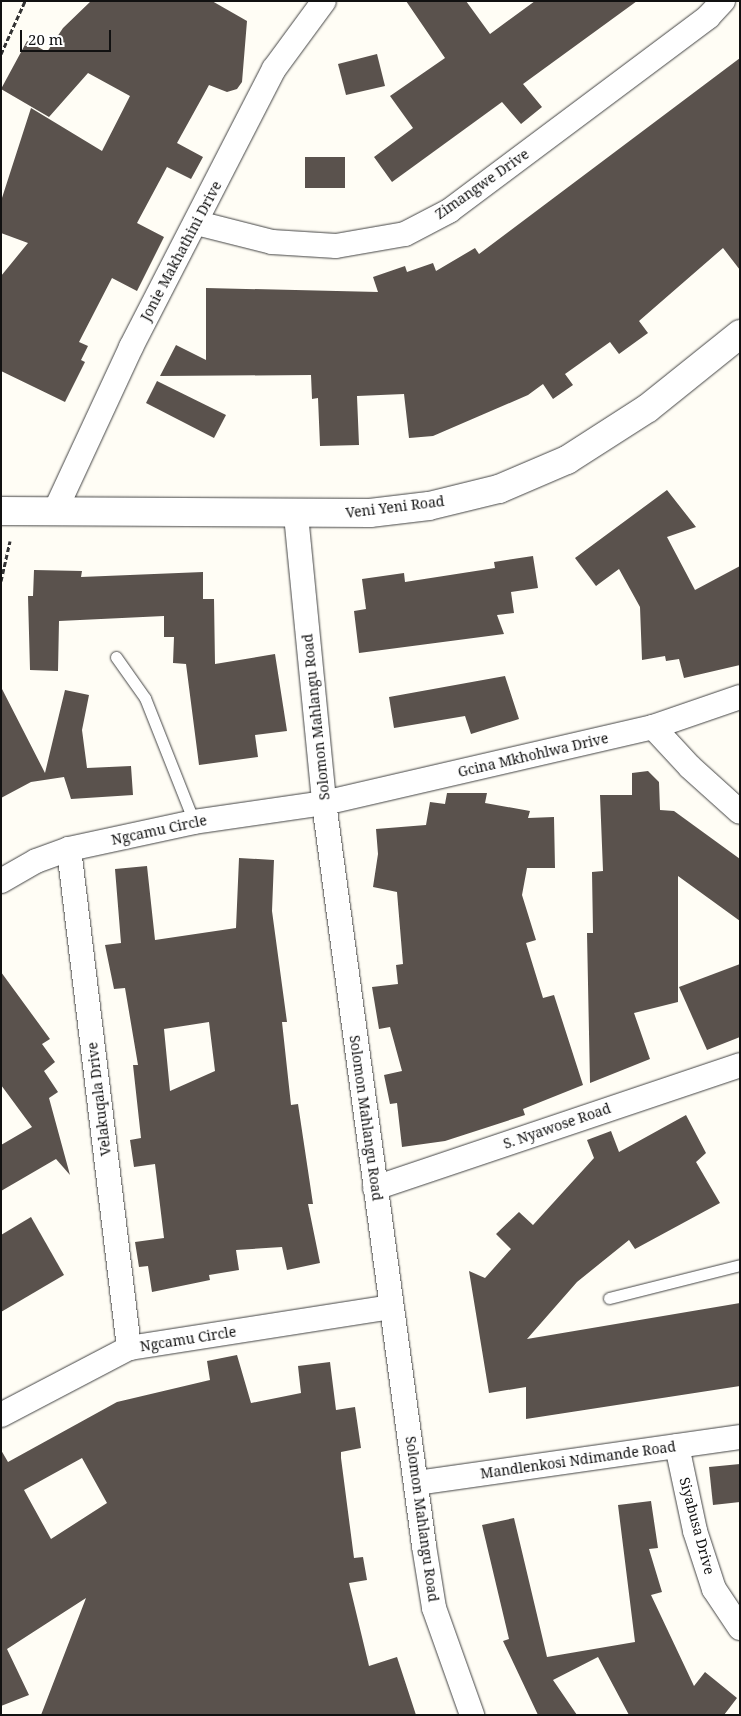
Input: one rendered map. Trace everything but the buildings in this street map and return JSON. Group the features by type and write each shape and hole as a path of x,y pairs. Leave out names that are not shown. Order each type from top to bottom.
{"street":[{"name":"Jonie Makhathini Drive","path":"56,511 131,347 197,224 274,69 324,1"},
{"name":"Zimangwe Drive","path":"197,224 272,242 336,246 405,234 449,211 708,17 723,1"},
{"name":"Veni Yeni Road","path":"9,511 296,515 419,507 499,489 567,460 648,408 740,334"},
{"name":"Solomon Mahlangu Road","path":"296,515 324,803 390,1307 434,1608 472,1715"},
{"name":"Gcina Mkhohlwa Drive","path":"324,803 653,727 740,697"},
{"path":"653,727 690,768 740,812"},
{"name":"Ngcamu Circle","path":"1,881 36,861 69,849 194,822 324,803"},
{"name":"Velakuqala Drive","path":"69,849 129,1348"},
{"name":"S. Nyawose Road","path":"375,1188 740,1065"},
{"name":"Ngcamu Circle","path":"1,1415 129,1348 390,1307"},
{"name":"Mandlenkosi Ndimande Road","path":"417,1483 740,1437"},
{"name":"Siyabusa Drive","path":"677,1446 695,1531 714,1589 740,1628"}],"lane":[{"path":"116,657 145,698 194,822"},
{"path":"609,1298 740,1266"}],"path":[{"path":"1,54 25,1"},
{"path":"1,581 9,511"}]}
